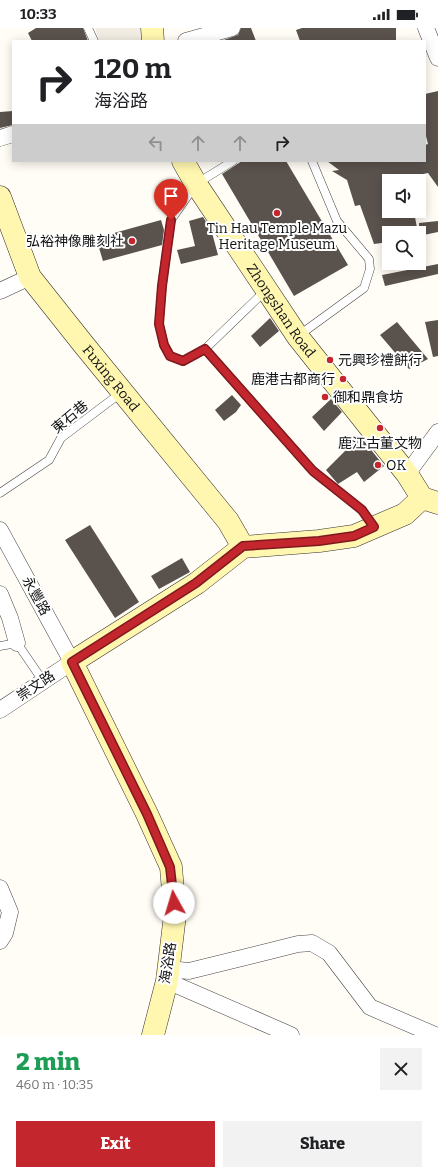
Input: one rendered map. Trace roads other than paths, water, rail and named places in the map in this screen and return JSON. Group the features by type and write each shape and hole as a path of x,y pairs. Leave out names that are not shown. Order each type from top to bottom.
{"street":[{"path":"152,28 154,40"},
{"path":"190,40 232,28"},
{"path":"426,28 438,58"},
{"path":"0,138 12,134"},
{"name":"Zhongshan Road","path":"184,162 196,184 298,337 430,501"},
{"name":"Fuxing Road","path":"0,197 30,277 228,521 243,546"},
{"path":"0,291 30,277"},
{"path":"407,474 438,432"},
{"path":"72,662 196,583 243,546 319,541 354,536 405,514 430,501"},
{"name":"永豐路","path":"0,530 72,662"},
{"path":"0,594 10,618 17,643"},
{"name":"崇文路","path":"0,710 72,662"},
{"name":"海浴路","path":"72,662 147,814 170,867 175,915 168,975 153,1035"},
{"path":"0,888 10,912 5,933 0,941"},
{"path":"168,975 298,944 312,943 329,953 370,1007 435,1035"},
{"path":"168,975 291,1035"}],"lane":[{"path":"88,28 94,40"},
{"path":"231,162 196,184 171,220 162,286 159,324 164,345 170,356 183,361 205,349 266,290"},
{"path":"298,337 364,288 370,269 369,259 337,221 312,162"},
{"path":"205,349 313,471 362,510 374,527"},
{"name":"東石巷","path":"0,494 49,460 60,438 123,391"},
{"path":"0,646 17,643 43,681"}],"place":[{"name":"Tin Hau Temple Mazu Heritage Museum","path":"277,213"},
{"name":"弘裕神像雕刻社","path":"132,241"},
{"name":"元興珍禮餅行","path":"330,360"},
{"name":"鹿港古都商行","path":"343,379"},
{"name":"御和鼎食坊","path":"325,397"},
{"name":"鹿江古董文物","path":"380,428"},
{"name":"OK","path":"378,465"}]}
